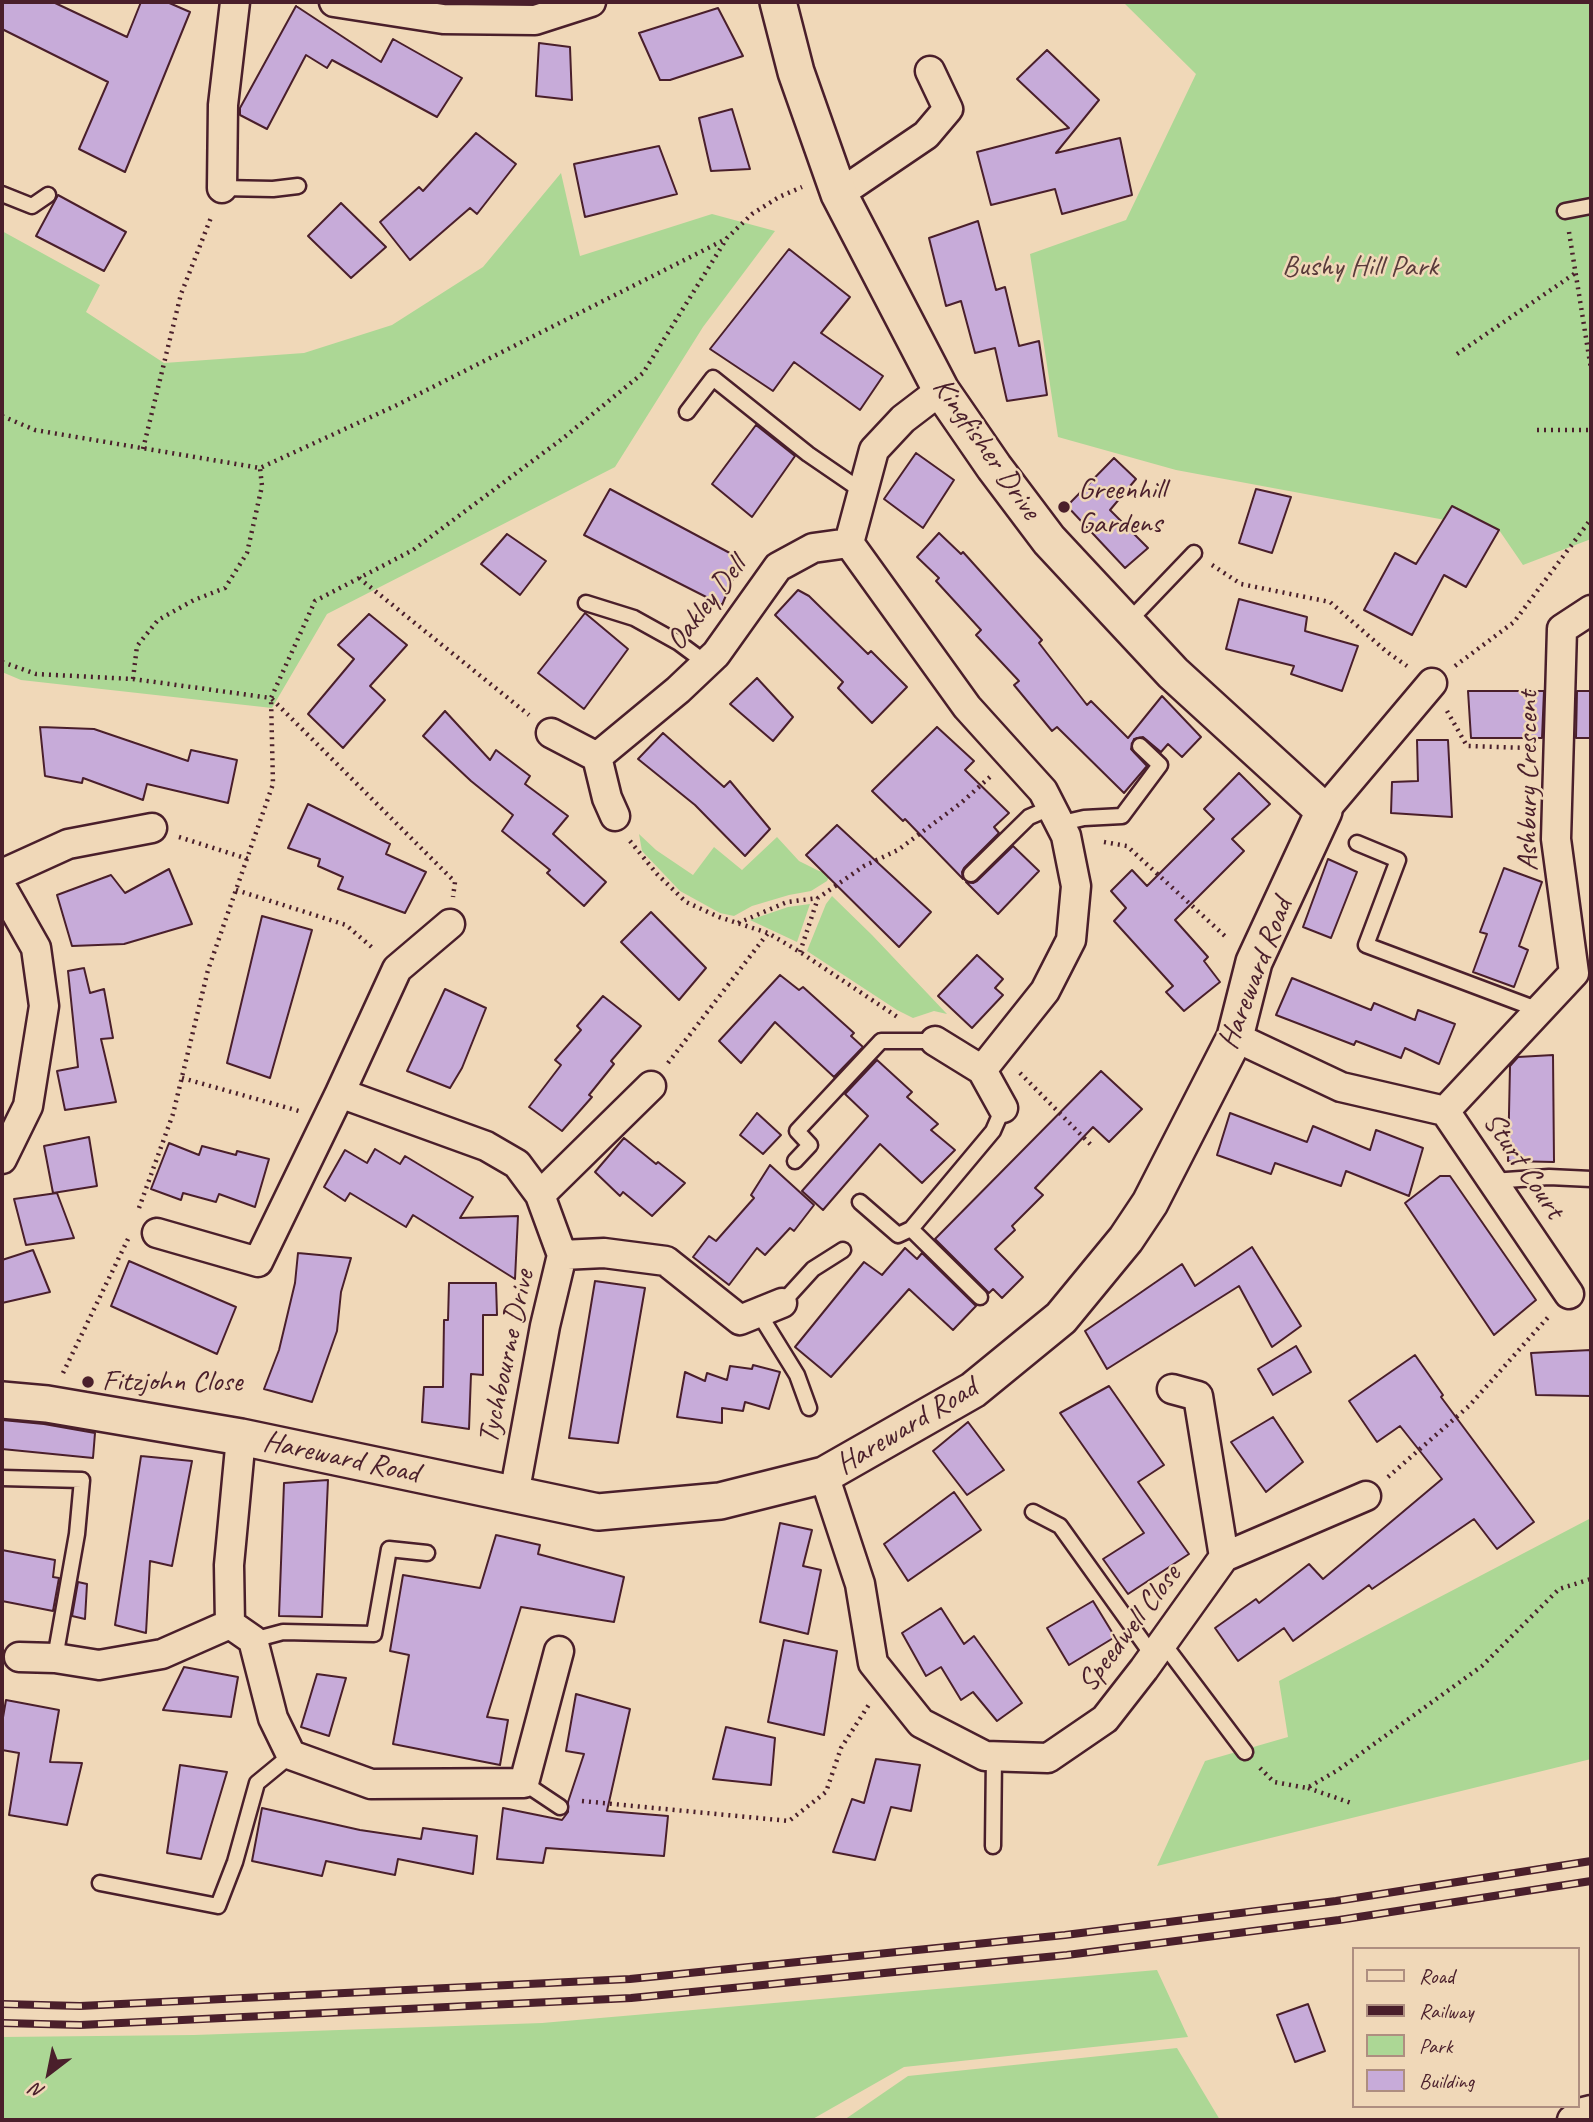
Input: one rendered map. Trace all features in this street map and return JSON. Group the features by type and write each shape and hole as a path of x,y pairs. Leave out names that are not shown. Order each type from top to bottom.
{"street":[{"path":"222,188 223,105 235,2"},
{"path":"334,2 443,19 535,20 591,2"},
{"name":"Kingfisher Drive","path":"778,2 796,72 835,184 941,390 1049,540 1173,673 1324,811"},
{"path":"835,184 926,135 948,108 930,71"},
{"path":"941,390 903,419 874,450 849,543 967,708 1043,791 1058,823 1076,886 1072,940 1045,992 990,1060"},
{"name":"Oakley Dell","path":"597,757 678,690 716,654 778,567 813,548 849,543"},
{"name":"Ashbury Crescent","path":"1445,1111 1574,973 1556,839 1562,629 1591,610"},
{"name":"Hareward Road","path":"2,1400 47,1404 241,1437 598,1512 720,1501 824,1475 973,1390 1061,1318 1126,1239 1150,1203 1235,1037 1254,962 1324,811 1432,683"},
{"path":"551,733 597,757 607,797 615,816"},
{"path":"2,874 68,844 152,828"},
{"path":"2,888 36,948 44,1006 28,1106 2,1159"},
{"path":"142,1226 258,1262 341,1093 397,969 450,924"},
{"path":"1235,1037 1341,1087 1445,1111"},
{"path":"935,1041 990,1060"},
{"path":"990,1060 1003,1108"},
{"path":"540,1195 651,1086"},
{"name":"Tychbourne Drive","path":"341,1093 486,1146 517,1164 540,1195 562,1255 545,1326 513,1495"},
{"name":"Sturt Court","path":"1445,1111 1569,1294"},
{"path":"562,1255 604,1253 666,1261 750,1317"},
{"path":"1172,1389 1198,1396 1224,1557"},
{"path":"230,1624 229,1565 241,1437"},
{"name":"Speedwell Close","path":"824,1475 860,1584 873,1663 921,1723 985,1756 1048,1758 1105,1719 1224,1557 1366,1496"},
{"path":"230,1624 253,1640 273,1718 291,1755 371,1784 524,1783 559,1651"},
{"path":"19,1657 55,1658 99,1665 162,1654 230,1624"},
{"path":"1572,2120 1591,2110"}],"lane":[{"path":"222,188 273,189 298,186"},
{"path":"2,194 32,206 48,195"},
{"path":"1565,211 1591,206"},
{"path":"687,412 713,377 808,454 862,491"},
{"path":"1126,624 1194,553"},
{"path":"586,603 634,618 679,643 706,663"},
{"path":"971,874 1029,817 1058,823 1084,818 1122,816 1160,765 1140,746"},
{"path":"1357,843 1398,860 1366,945 1539,1010"},
{"path":"795,1161 810,1145 797,1131 881,1041 935,1041"},
{"path":"860,1202 898,1235 911,1229 993,1131 1003,1108"},
{"path":"1492,1181 1549,1177 1591,1179"},
{"path":"911,1229 980,1297"},
{"path":"809,1408 797,1375 750,1317 842,1250"},
{"path":"2,1478 82,1480 77,1534 55,1658"},
{"path":"1033,1512 1060,1525 1158,1649 1245,1752"},
{"path":"253,1640 283,1632 374,1634 390,1549 426,1553"},
{"path":"100,1883 218,1906 236,1862 257,1783 291,1755"},
{"path":"993,1846 994,1756"},
{"path":"524,1783 560,1807"}],"path":[{"path":"47,1404 124,1250 142,1226 208,970 273,784 271,698 315,601 413,550 562,439 643,373 727,238 752,214 779,197 835,184"},
{"path":"143,449 181,294 222,188"},
{"path":"1565,211 1591,369"},
{"path":"2,416 35,430 260,468 397,405 727,238"},
{"path":"1457,354 1577,272"},
{"path":"1537,429 1591,430"},
{"path":"133,679 138,646 158,620 194,600 225,588 247,553 262,486 260,468"},
{"path":"1432,683 1514,622 1591,519"},
{"path":"1194,553 1241,584 1330,602 1387,652 1432,683 1467,746 1559,749"},
{"path":"359,578 551,733"},
{"path":"2,662 36,674 133,679 271,698 455,882 450,924"},
{"path":"737,923 787,902 818,898 864,866 898,849 961,803 1013,757"},
{"path":"615,816 636,851 686,902 768,933 935,1041"},
{"path":"1058,823 1127,846 1254,962"},
{"path":"152,828 248,859"},
{"path":"236,890 346,925 397,969"},
{"path":"800,952 818,898"},
{"path":"651,1086 768,933"},
{"path":"990,1060 1091,1145"},
{"path":"182,1078 327,1119"},
{"path":"1366,1496 1469,1406 1569,1294"},
{"path":"1307,1788 1338,1770 1482,1666 1559,1589 1591,1579"},
{"path":"560,1807 574,1800 789,1821 826,1792 841,1748 886,1679"},
{"path":"1245,1752 1274,1782 1307,1788 1351,1803"}],"green space":[{"name":"Bushy Hill Park","path":"1123,2 1591,2 1591,539 1523,565 1499,530 1176,470 1058,437 1030,254 1126,220 1196,74"},
{"path":"561,173 580,256 712,214 775,231 703,327 615,467 327,614 272,708 21,680 2,672 2,231 100,285 86,312 164,363 304,353 392,325 483,267"},
{"path":"639,834 656,850 693,875 714,847 742,870 777,837 799,861 819,871 831,873 827,881 811,891 752,906 734,916 720,913 680,891 642,851"},
{"path":"832,896 947,1014 934,1011 913,1018 807,951 826,904"},
{"path":"810,904 797,942 750,920 788,907"},
{"path":"1591,1518 1591,1759 1157,1866 1205,1761 1288,1737 1279,1681"},
{"path":"1157,1970 1188,2037 904,2067 811,2120 2,2120 2,2037 194,2035 542,2023"},
{"path":"1177,2048 1220,2120 844,2120 908,2076"}],"building":[{"path":"2,2 53,2 127,37 141,2 167,2 190,12 125,172 79,149 108,82 2,29"},
{"path":"296,6 381,62 393,39 462,78 437,117 332,60 327,68 306,55 267,129 240,115 240,108"},
{"path":"718,8 743,56 670,80 660,80 639,33"},
{"path":"539,43 570,47 572,100 536,96"},
{"path":"1047,50 1099,100 1056,153 1120,138 1132,195 1062,214 1055,189 991,205 977,152 1069,128 1017,79"},
{"path":"732,109 750,169 711,171 699,118"},
{"path":"476,133 516,164 477,214 470,208 410,260 380,222 419,187 423,191"},
{"path":"659,146 677,194 585,217 574,164"},
{"path":"58,195 126,232 104,271 36,236"},
{"path":"341,203 386,247 351,278 308,236"},
{"path":"978,221 996,290 1005,287 1019,346 1039,341 1047,395 1007,401 995,348 975,353 961,301 946,306 929,238"},
{"path":"789,249 850,297 821,333 883,376 860,410 794,362 773,391 710,349"},
{"path":"756,425 795,456 752,517 712,484"},
{"path":"916,453 954,480 923,528 884,499"},
{"path":"1114,458 1136,479 1110,510 1148,548 1125,568 1067,506"},
{"path":"610,489 741,559 722,605 584,535"},
{"path":"1256,489 1291,497 1272,553 1239,543"},
{"path":"1452,506 1499,530 1466,587 1444,575 1412,635 1364,610 1395,553 1416,564"},
{"path":"939,533 961,554 963,552 1042,640 1039,643 1087,705 1091,701 1128,738 1162,696 1201,737 1182,757 1168,744 1161,752 1143,737 1134,739 1131,749 1147,766 1124,793 1057,727 1052,731 1014,685 1019,681 976,635 981,630 936,581 939,578 917,557"},
{"path":"507,534 546,561 520,595 481,564"},
{"path":"798,590 809,596 868,654 871,651 907,687 872,723 838,688 843,682 775,615"},
{"path":"1239,599 1307,617 1305,631 1358,646 1342,691 1291,674 1294,666 1226,649"},
{"path":"585,613 628,649 584,709 538,673"},
{"path":"369,614 407,645 370,686 385,700 343,748 308,714 354,659 338,645"},
{"path":"757,678 793,717 773,741 730,704"},
{"path":"1468,691 1544,691 1542,738 1471,738"},
{"path":"1577,691 1591,691 1591,738 1576,738"},
{"path":"445,711 490,760 496,750 530,776 525,784 568,816 553,834 606,882 584,906 547,873 550,870 502,831 513,815 471,781 423,736"},
{"path":"40,727 94,729 188,761 191,750 237,760 228,803 147,784 143,800 83,778 82,783 45,776"},
{"path":"937,727 974,761 965,770 1009,813 994,827 999,833 964,868 963,879 905,819 903,821 872,791"},
{"path":"663,733 724,787 730,781 770,829 745,856 695,805 638,759"},
{"path":"1417,740 1448,740 1452,817 1391,813 1392,782 1418,781"},
{"path":"1239,773 1270,804 1232,839 1244,851 1175,920 1208,957 1204,961 1220,982 1184,1011 1166,992 1173,986 1114,921 1126,908 1111,891 1132,870 1147,886 1214,819 1204,809"},
{"path":"308,804 390,844 386,854 426,872 405,913 338,889 343,877 318,866 320,859 288,848"},
{"path":"837,825 931,912 899,947 806,855"},
{"path":"1013,846 1039,871 998,914 966,882 977,881"},
{"path":"1328,859 1357,872 1331,938 1303,927"},
{"path":"1504,868 1542,882 1519,946 1528,950 1514,987 1473,972 1487,934 1480,932"},
{"path":"169,869 192,924 124,944 72,946 57,895 111,875 125,893"},
{"path":"651,912 706,968 679,1000 621,942"},
{"path":"262,916 312,930 270,1078 227,1063"},
{"path":"977,955 1003,979 995,988 1003,995 972,1028 938,996"},
{"path":"84,968 90,993 104,989 113,1038 101,1039 116,1102 65,1110 57,1071 78,1067 68,971"},
{"path":"780,975 799,990 803,987 854,1033 851,1036 863,1047 834,1077 775,1022 741,1063 719,1041"},
{"path":"1292,978 1371,1010 1374,1003 1415,1020 1418,1010 1455,1024 1439,1064 1405,1048 1401,1058 1356,1041 1354,1045 1276,1015"},
{"path":"445,989 486,1008 462,1068 450,1088 407,1071"},
{"path":"603,996 641,1026 611,1061 614,1064 589,1095 592,1097 562,1131 529,1107 561,1065 555,1060 581,1030 577,1026"},
{"path":"1553,1055 1554,1162 1508,1161 1510,1066 1518,1057"},
{"path":"877,1060 912,1092 907,1097 938,1124 931,1130 955,1150 922,1183 880,1144 823,1210 802,1191 868,1116 845,1094"},
{"path":"1101,1071 1142,1109 1109,1142 1093,1127 1035,1188 1043,1195 1012,1226 1015,1230 995,1249 1023,1277 1002,1298 993,1289 989,1293 935,1239"},
{"path":"757,1113 781,1135 763,1154 740,1135"},
{"path":"1230,1113 1307,1142 1313,1126 1370,1150 1376,1130 1423,1148 1409,1196 1346,1171 1341,1186 1275,1163 1271,1174 1217,1155"},
{"path":"89,1137 97,1186 53,1193 44,1146"},
{"path":"624,1138 685,1183 652,1216 623,1192 620,1196 595,1172"},
{"path":"169,1143 199,1155 202,1146 236,1155 237,1151 269,1159 255,1207 219,1194 216,1202 183,1193 181,1200 151,1189"},
{"path":"375,1149 400,1164 405,1156 473,1197 460,1218 518,1216 515,1279 413,1215 406,1227 350,1193 345,1201 324,1187 345,1150 367,1163"},
{"path":"770,1165 814,1205 794,1231 790,1228 765,1255 757,1248 729,1285 693,1257 709,1236 716,1241 754,1198 751,1195"},
{"path":"1440,1176 1450,1176 1536,1300 1494,1335 1405,1203"},
{"path":"57,1193 74,1238 26,1245 14,1199"},
{"path":"1252,1247 1301,1326 1272,1347 1239,1286 1107,1369 1085,1331 1182,1264 1195,1286"},
{"path":"905,1248 917,1259 922,1253 976,1306 953,1330 909,1289 831,1377 795,1347 864,1262 882,1275"},
{"path":"33,1250 50,1292 2,1303 2,1260"},
{"path":"298,1253 351,1258 341,1292 337,1331 312,1402 264,1389 279,1350 295,1283"},
{"path":"129,1261 236,1307 217,1354 111,1306"},
{"path":"595,1281 645,1288 618,1443 569,1438"},
{"path":"449,1283 496,1283 497,1315 483,1315 483,1375 471,1374 469,1429 422,1422 424,1387 443,1387 444,1320 448,1320"},
{"path":"1296,1346 1311,1372 1273,1395 1258,1369"},
{"path":"1591,1350 1591,1396 1536,1395 1531,1353"},
{"path":"1415,1355 1443,1395 1441,1397 1534,1522 1497,1549 1474,1519 1372,1589 1369,1585 1293,1641 1284,1628 1238,1661 1215,1628 1256,1599 1259,1603 1309,1564 1323,1579 1442,1479 1400,1426 1377,1442 1349,1401"},
{"path":"753,1365 780,1372 769,1409 745,1402 743,1411 722,1408 722,1423 677,1417 685,1372 705,1381 707,1373 727,1380 730,1366 752,1369"},
{"path":"1109,1386 1164,1465 1138,1482 1189,1554 1128,1594 1103,1559 1144,1533 1060,1413"},
{"path":"1273,1417 1303,1462 1266,1492 1231,1442"},
{"path":"2,1420 95,1433 93,1458 2,1449"},
{"path":"968,1422 1004,1470 967,1495 933,1451"},
{"path":"141,1456 192,1461 172,1566 150,1561 146,1633 115,1625"},
{"path":"328,1480 322,1617 279,1616 284,1483"},
{"path":"954,1492 981,1530 908,1581 884,1544"},
{"path":"780,1523 812,1530 803,1566 821,1570 808,1634 760,1622"},
{"path":"496,1535 540,1545 538,1554 624,1577 614,1622 521,1607 487,1717 508,1720 500,1765 393,1744 409,1655 390,1651 403,1575 480,1588"},
{"path":"2,1550 55,1560 53,1577 59,1578 53,1611 2,1601"},
{"path":"78,1582 87,1584 85,1619 72,1616"},
{"path":"1093,1601 1115,1637 1069,1665 1047,1628"},
{"path":"941,1608 964,1644 974,1636 1022,1703 997,1721 973,1692 961,1700 941,1667 926,1676 902,1633"},
{"path":"784,1640 837,1651 824,1735 768,1722"},
{"path":"184,1667 238,1677 231,1717 163,1710"},
{"path":"317,1674 346,1678 329,1736 301,1727"},
{"path":"576,1694 630,1709 607,1811 668,1816 664,1856 546,1848 543,1863 497,1859 503,1808 562,1820 568,1812 568,1802 584,1754 566,1751"},
{"path":"6,1700 59,1710 50,1762 82,1763 67,1825 9,1815 19,1753 2,1750 2,1723"},
{"path":"726,1727 775,1738 771,1785 713,1779"},
{"path":"876,1759 920,1765 911,1811 891,1807 875,1860 833,1852 852,1799 864,1803"},
{"path":"180,1765 227,1772 201,1859 167,1853"},
{"path":"262,1808 360,1830 421,1839 423,1828 477,1836 473,1874 398,1859 395,1875 326,1861 322,1876 252,1861"},
{"path":"1308,2004 1325,2051 1295,2062 1277,2015"}],"railway":[{"path":"2,2004 80,2006 630,1979 1065,1935 1336,1901 1591,1861"},
{"path":"2,2023 80,2025 631,1998 1067,1955 1339,1920 1591,1881"}],"place":[{"name":"Greenhill Gardens","path":"1064,507"},
{"name":"Fitzjohn Close","path":"88,1382"}]}
